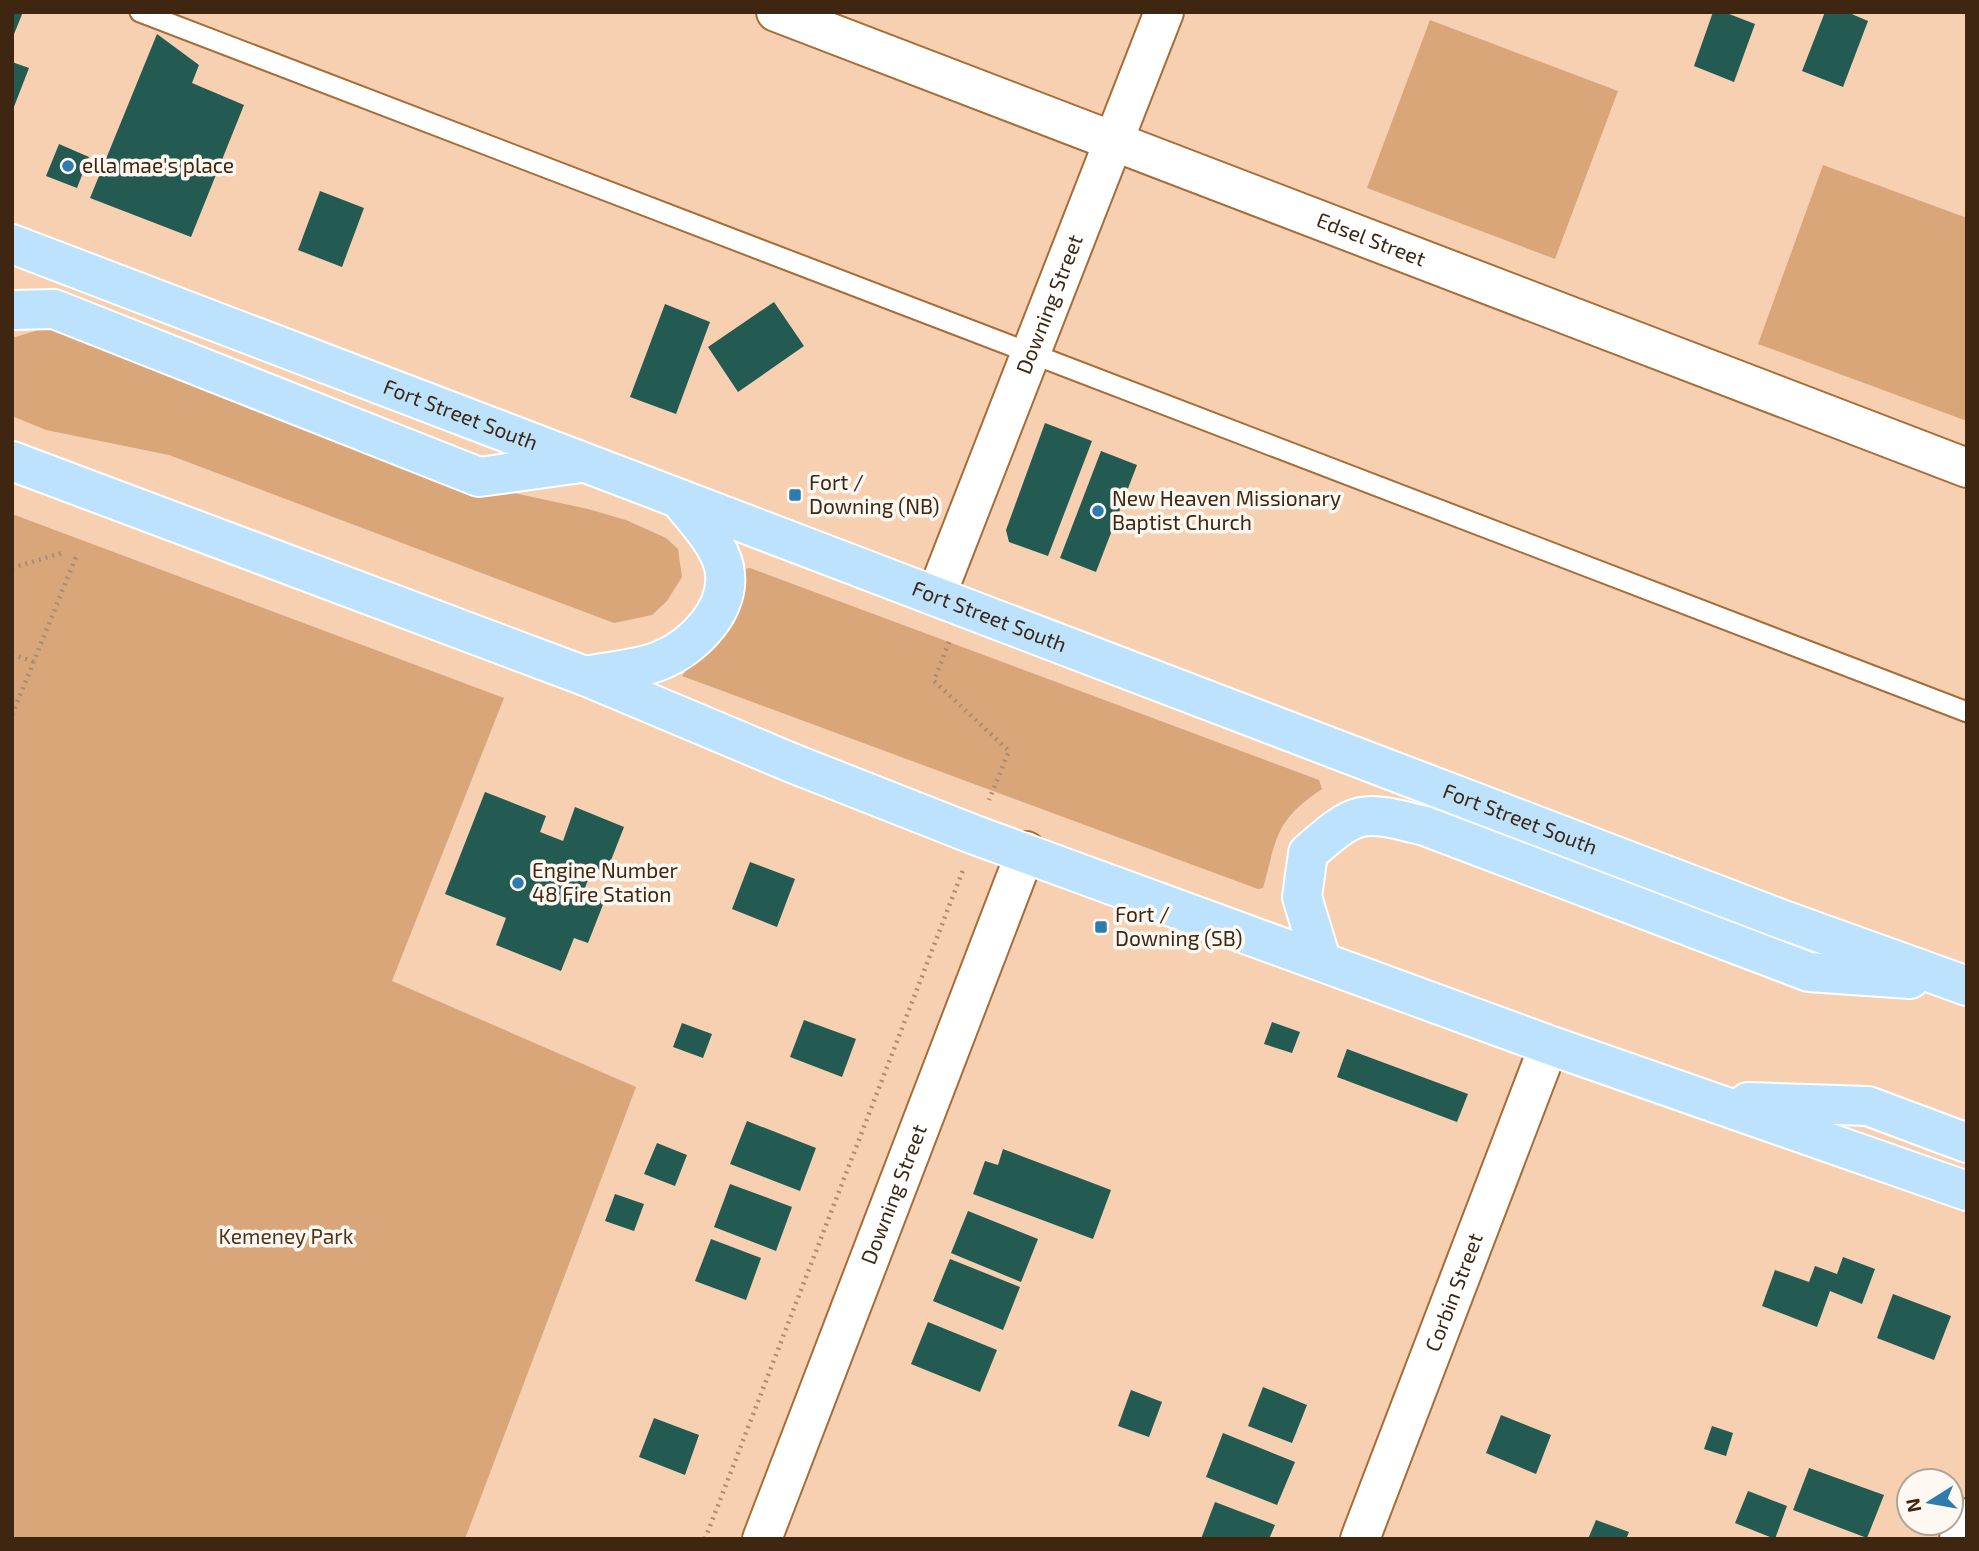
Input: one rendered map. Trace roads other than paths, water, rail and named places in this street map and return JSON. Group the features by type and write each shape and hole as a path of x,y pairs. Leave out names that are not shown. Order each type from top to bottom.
{"main road":[{"name":"Fort Street South","path":"12,244 1755,910 1962,984"},
{"path":"12,310 54,309 479,477 584,463"},
{"path":"12,461 585,676 792,764 975,835 1026,850 1549,1045 1967,1191"},
{"path":"585,676 659,661 697,637 722,604 724,568 711,540 680,499"},
{"path":"1321,960 1302,897 1308,853 1342,822 1360,816 1385,816 1425,826 1809,972 1962,984"},
{"path":"1710,1100 1868,1106 1967,1143"}],"street":[{"name":"Edsel Street","path":"776,12 1967,468"},
{"name":"Downing Street","path":"936,596 1164,12"},
{"name":"Downing Street","path":"762,1539 1026,850"},
{"name":"Corbin Street","path":"1360,1539 1549,1045"},
{"path":"1959,1539 1967,1518"}],"lane":[{"path":"140,12 1967,712"}],"place":[{"name":"ella mae's place","path":"68,166"},
{"name":"Fort / Downing (NB)","path":"795,495"},
{"name":"New Heaven Missionary Baptist Church","path":"1098,511"},
{"name":"Engine Number 48 Fire Station","path":"518,883"},
{"name":"Fort / Downing (SB)","path":"1101,927"}],"park label":[{"name":"Kemeney Park","path":"286,1237"}]}
